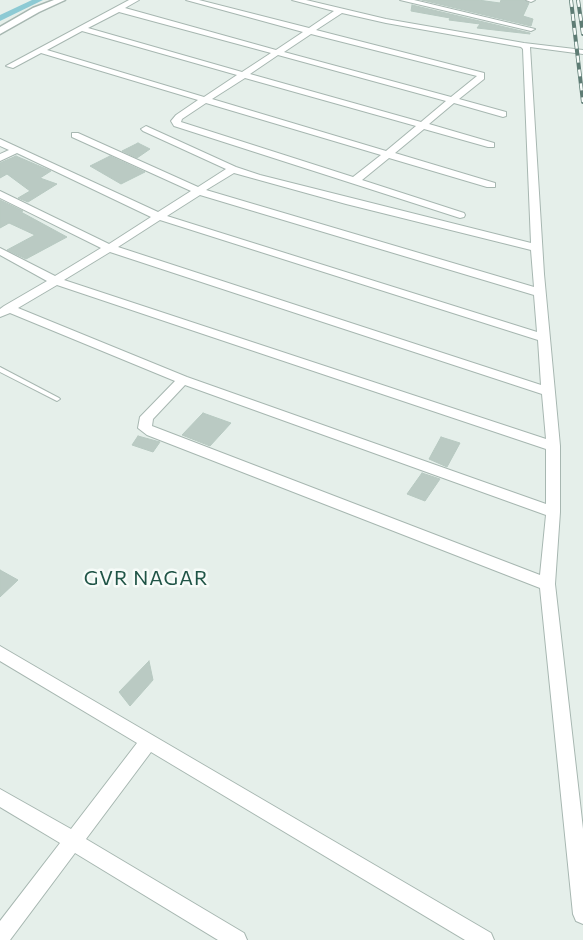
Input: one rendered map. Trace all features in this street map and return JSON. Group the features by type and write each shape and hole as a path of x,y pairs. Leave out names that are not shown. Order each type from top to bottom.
{"street":[{"path":"0,32 36,10 62,0"},
{"path":"10,66 135,0"},
{"path":"190,0 481,75 481,78 421,125 355,181"},
{"path":"296,0 430,30 583,52"},
{"path":"404,0 531,29"},
{"path":"118,9 503,114"},
{"path":"340,11 179,117 176,121 177,124 181,127 460,215"},
{"path":"80,28 491,146"},
{"path":"521,44 527,49 543,338 554,446 553,512 547,584 583,914"},
{"path":"39,50 491,185"},
{"path":"146,129 233,170 350,202 537,248"},
{"path":"75,134 198,191 540,293"},
{"path":"0,142 158,216 543,338"},
{"path":"0,158 16,150"},
{"path":"4,311 233,170"},
{"path":"0,194 109,248 547,391"},
{"path":"0,251 54,280 554,446"},
{"path":"4,311 184,380 553,512"},
{"path":"184,380 147,417 144,423 145,428 547,584"},
{"path":"0,653 484,940"},
{"path":"0,937 149,741"},
{"path":"0,797 237,940"}],"lane":[{"path":"0,369 57,399"}],"building":[{"path":"422,0 478,0 500,3 501,0 524,0 529,3 523,16 533,19 531,26"},
{"path":"412,5 530,34 477,28 480,24 449,20 450,18 411,11"},
{"path":"138,143 150,149 137,158 122,151"},
{"path":"16,156 51,171 40,178 57,184 28,202 18,198 30,191 7,174 0,178 0,163"},
{"path":"110,156 145,172 121,184 90,166"},
{"path":"0,200 67,237 26,259 7,250 35,235 9,223 0,228"},
{"path":"203,413 231,423 210,446 182,435"},
{"path":"138,436 160,442 153,452 132,445"},
{"path":"441,437 460,443 447,467 429,459"},
{"path":"422,473 440,479 425,501 407,494"},
{"path":"0,570 18,580 0,597"},
{"path":"149,661 153,680 130,706 119,692"}],"waterway":[{"path":"0,18 39,0"}],"railway":[{"path":"571,0 583,102"},
{"path":"578,0 583,34"}],"district":[{"name":"GVR NAGAR","path":"146,578"}]}
